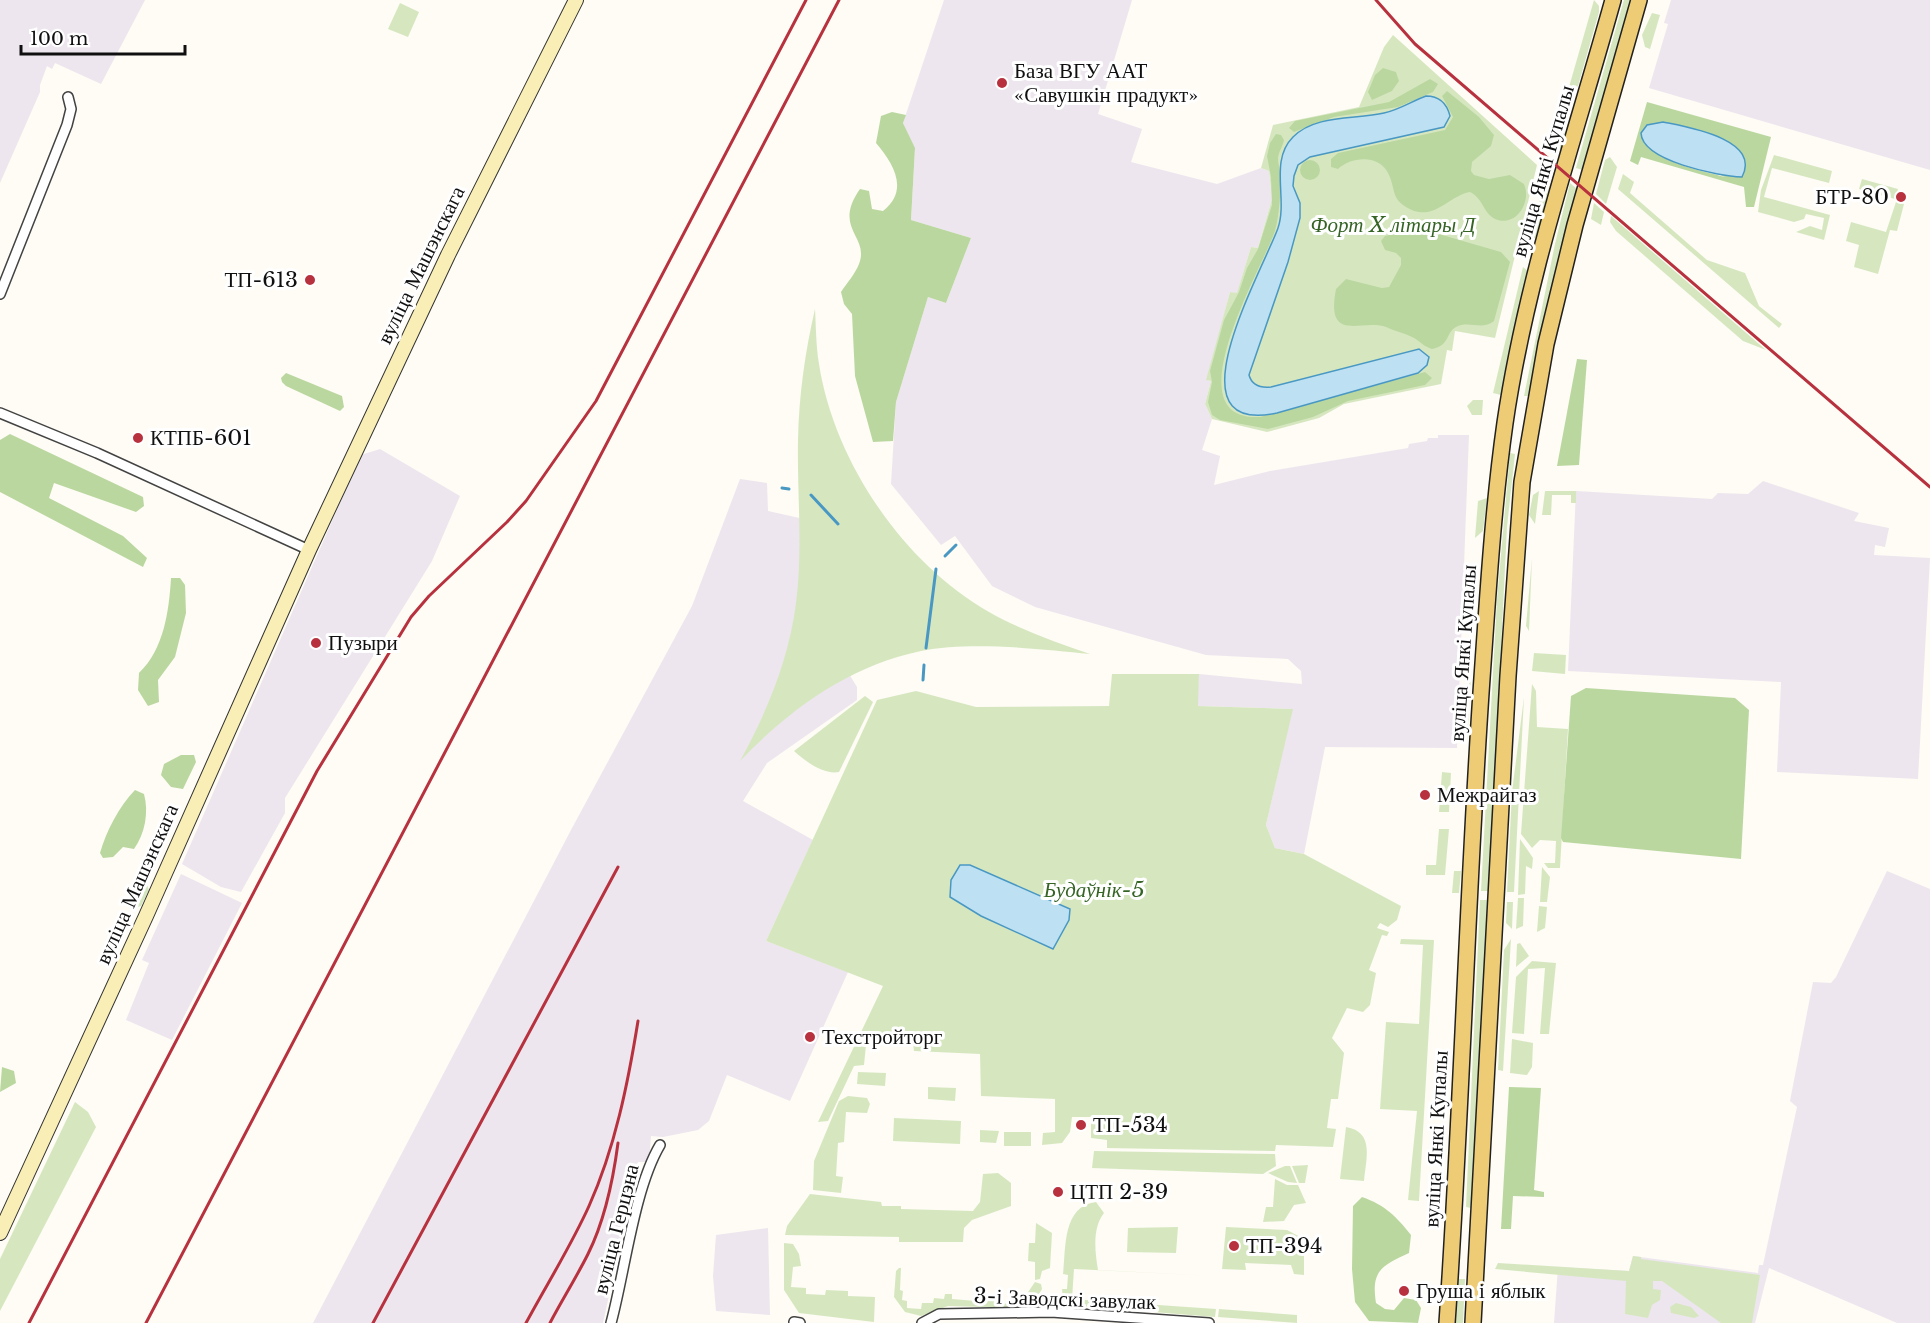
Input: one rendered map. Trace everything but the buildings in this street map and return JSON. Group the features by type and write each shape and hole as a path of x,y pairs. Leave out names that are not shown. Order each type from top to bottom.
{"main road":[{"name":"вуліца Машэнскага","path":"0,1233 158,890 309,550 453,244 576,0"},
{"name":"вуліца Янкі Купалы","path":"1447,1323 1474,790 1491,543 1505,421 1540,257 1613,0"},
{"path":"1473,1323 1508,676 1522,482 1530,425 1546,344 1575,225 1639,0"},
{"path":"1505,421 1530,425"},
{"path":"1452,1244 1477,1246"}],"street":[{"path":"0,294 67,125 71,109 68,97"},
{"path":"0,413 97,453 309,550"},
{"name":"вуліца Герцэна","path":"611,1323 643,1186 650,1162 660,1145"},
{"name":"3-і Заводскі завулак","path":"922,1323 939,1314 1051,1312 1209,1323"},
{"path":"794,1322 800,1323"}],"shaded area":[{"path":"0,0 145,0 101,84 55,63 52,69 47,66 40,85 40,92 0,183"},
{"path":"944,0 1132,0 1098,114 1142,129 1131,162 1217,184 1261,168 1269,171 1272,199 1258,248 1251,247 1237,294 1230,292 1207,380 1211,381 1205,404 1212,419 1202,450 1220,456 1214,485 1270,471 1408,448 1409,444 1427,441 1428,438 1438,438 1438,435 1469,435 1457,748 1325,747 1304,854 1275,848 1266,825 1292,709 1197,706 1199,674 1302,684 1301,671 1288,659 1206,655 1035,607 992,586 955,536 941,545 891,484 896,402 928,297 946,303 971,238 911,220 915,149 903,123"},
{"path":"1671,0 1930,0 1930,170 1649,88 1668,24 1664,23"},
{"path":"380,449 460,496 432,561 285,798 285,813 241,892 221,887 182,864 361,455"},
{"path":"740,479 767,483 768,511 804,519 808,608 857,687 857,700 767,763 743,801 813,840 766,941 848,972 790,1101 727,1075 709,1121 698,1130 663,1137 651,1136 649,1162 638,1162 603,1323 313,1323 571,830 692,606"},
{"path":"1763,481 1859,513 1854,521 1889,528 1885,547 1875,545 1874,555 1930,558 1918,779 1777,772 1781,682 1568,671 1576,491 1712,499 1718,493 1748,494"},
{"path":"1887,871 1930,889 1930,1323 1897,1323 1769,1268 1755,1323 1554,1323 1558,1267 1629,1271 1633,1256 1758,1273 1759,1265 1763,1265 1797,1107 1790,1101 1813,982 1831,983 1836,977"},
{"path":"181,874 242,903 172,1040 126,1020 149,963 142,960"},
{"path":"768,1228 770,1315 716,1311 713,1276 716,1235"}],"green space":[{"path":"1594,0 1599,6 1599,12 1578,86 1567,94"},
{"path":"1624,0 1631,0 1583,170 1576,168"},
{"path":"400,3 419,12 408,37 388,29"},
{"path":"1652,13 1660,15 1650,49 1645,47 1642,35"},
{"name":"Форт X літары Д","path":"1393,35 1537,165 1495,338 1455,331 1452,351 1447,350 1441,384 1344,404 1319,418 1267,432 1212,419 1205,404 1211,381 1206,380 1230,292 1237,293 1251,247 1258,248 1272,199 1269,171 1261,168 1273,125 1359,107 1384,47"},
{"path":"1383,68 1396,72 1399,81 1392,91 1372,100 1368,92 1375,75"},
{"path":"1430,79 1438,84 1433,92 1398,107 1334,117 1294,132 1289,128 1295,121 1389,102"},
{"path":"1447,91 1479,117 1494,135 1491,146 1472,162 1471,171 1474,175 1489,179 1510,175 1524,184 1526,198 1516,217 1503,221 1495,219 1470,192 1430,212 1414,211 1397,199 1388,173 1378,163 1364,159 1350,162 1338,169 1331,167 1331,159 1338,153 1445,130 1453,117 1442,96"},
{"path":"1647,102 1771,137 1754,207 1746,207 1744,187 1641,157 1638,165 1630,161","holes":["1642,140 1725,177 1669,160 1649,148"]},
{"path":"892,112 906,115 903,123 915,148 911,220 971,238 946,303 928,297 896,402 893,441 873,442 855,376 852,314 844,304 841,292 857,268 861,254 850,223 852,203 860,189 869,191 872,209 883,211 896,194 896,177 893,168 876,143 881,116"},
{"path":"1561,115 1565,129 1560,152 1558,129"},
{"path":"1276,134 1281,135 1284,140 1278,158 1281,182 1275,231 1230,339 1222,369 1223,395 1234,412 1260,417 1425,372 1432,378 1425,385 1348,401 1313,417 1268,429 1220,420 1212,415 1208,402 1212,382 1210,371 1224,320 1258,249 1272,205 1271,177 1267,156 1270,143"},
{"path":"1774,155 1832,171 1829,183 1772,168 1764,197 1830,215 1824,240 1796,232 1810,226 1822,230 1824,218 1806,214 1804,219 1794,222 1758,212 1761,190"},
{"path":"1610,157 1617,167 1606,204 1596,194 1605,160"},
{"path":"1306,160 1314,160 1320,166 1320,174 1314,180 1306,180 1300,174 1300,166"},
{"path":"1554,167 1537,235 1528,245 1546,177"},
{"path":"1623,174 1634,182 1630,193 1707,260 1745,273 1759,306 1782,324 1779,328 1618,189"},
{"path":"1862,179 1898,189 1895,199 1859,189"},
{"path":"1570,183 1577,189 1528,396 1524,396 1555,244"},
{"path":"1896,202 1904,204 1897,231 1890,230 1878,274 1854,267 1859,245 1846,241 1851,222 1886,232"},
{"path":"1594,203 1604,212 1601,225 1591,219"},
{"path":"1611,216 1766,350 1743,341 1616,231 1610,222"},
{"path":"1418,228 1501,252 1510,262 1494,321 1485,325 1456,327 1442,345 1432,349 1412,337 1386,327 1348,326 1341,323 1336,317 1334,306 1336,289 1346,279 1382,288 1389,287 1401,265 1401,258 1396,253 1385,250 1381,241 1385,236"},
{"path":"1523,267 1528,271 1501,395 1493,393"},
{"path":"815,309 819,364 827,400 840,437 877,506 901,538 928,566 958,591 989,612 1026,630 1090,654 983,646 941,648 895,658 869,667 822,692 779,724 740,761 776,685 793,624 799,562 800,407 805,357"},
{"path":"1577,359 1587,360 1579,465 1557,466"},
{"path":"286,373 342,396 344,407 340,411 286,386 281,378"},
{"path":"1473,400 1483,400 1482,415 1472,415 1467,406"},
{"path":"10,434 143,497 144,506 136,512 54,483 49,498 123,536 147,558 143,567 0,492 0,440"},
{"path":"1510,453 1515,454 1507,527 1489,891 1481,891 1497,600"},
{"path":"1539,491 1535,524 1529,515 1533,495"},
{"path":"1545,491 1576,491 1576,503 1571,503 1571,495 1552,495 1551,515 1542,515"},
{"path":"1487,498 1483,531 1475,538 1478,501"},
{"path":"1532,558 1529,631 1526,626"},
{"path":"171,578 180,578 185,585 186,613 175,657 158,680 159,702 148,706 138,690 139,673 160,641 167,616"},
{"path":"1534,653 1566,655 1565,674 1532,671"},
{"path":"1470,658 1472,658 1467,743"},
{"name":"Будаўнік-5","path":"1112,674 1199,674 1198,706 1293,709 1266,825 1275,848 1304,854 1401,906 1397,920 1388,927 1380,923 1377,928 1389,932 1387,936 1382,935 1369,970 1376,973 1370,1005 1363,1012 1347,1008 1332,1038 1344,1053 1338,1099 1331,1099 1327,1128 1336,1129 1333,1147 1276,1145 1275,1151 1107,1148 1107,1140 1091,1138 1091,1117 1072,1117 1070,1132 1062,1143 1042,1145 1043,1133 1055,1132 1055,1099 981,1096 980,1054 914,1051 912,1034 867,1035 864,1065 854,1066 828,1121 818,1122 883,986 766,941 877,700 916,691 976,707 1109,706"},
{"path":"1532,684 1536,691 1537,727 1568,729 1560,868 1548,868 1544,863 1555,863 1556,841 1540,840 1532,848 1521,834"},
{"path":"1586,688 1735,698 1749,710 1741,859 1563,842 1561,838 1571,696"},
{"path":"865,696 873,702 839,772 821,769 794,751"},
{"path":"1524,697 1514,892 1507,892 1512,792"},
{"path":"181,755 194,755 196,762 183,789 171,787 161,775 164,764"},
{"path":"1442,772 1451,773 1449,812 1439,812"},
{"path":"135,790 144,794 145,801 146,815 141,837 134,849 123,847 113,857 103,858 100,853 109,828 118,811"},
{"path":"1439,829 1449,829 1445,875 1426,875 1426,865 1436,865"},
{"path":"1520,839 1533,858 1532,869 1526,866 1525,894 1518,895"},
{"path":"1542,867 1550,877 1547,902 1540,902"},
{"path":"1454,871 1461,871 1459,893 1452,893"},
{"path":"145,880 149,890 141,906 134,908 133,907"},
{"path":"1518,898 1524,898 1523,926 1516,929"},
{"path":"1480,900 1488,900 1471,1208 1466,1207"},
{"path":"1507,902 1513,902 1512,929 1506,923"},
{"path":"1539,906 1547,907 1545,928 1537,932"},
{"path":"1401,939 1434,940 1419,1201 1408,1200 1417,1111 1380,1109 1386,1022 1419,1024 1423,945 1400,944"},
{"path":"1511,939 1503,1071 1498,1070 1504,950"},
{"path":"1520,943 1529,956 1516,967 1517,944"},
{"path":"1532,961 1556,963 1549,1034 1540,1034 1545,968 1528,969 1524,1034 1512,1033 1516,977"},
{"path":"1512,1039 1533,1043 1532,1067 1527,1075 1510,1073"},
{"path":"2,1067 14,1071 16,1083 0,1092"},
{"path":"858,1072 886,1073 885,1086 857,1084"},
{"path":"928,1087 956,1088 955,1101 928,1099"},
{"path":"1509,1087 1541,1088 1534,1190 1544,1192 1544,1197 1513,1196 1511,1229 1501,1229"},
{"path":"848,1096 867,1098 870,1104 867,1113 846,1112 844,1142 838,1143 836,1176 843,1177 841,1193 813,1190 814,1161 839,1101"},
{"path":"75,1102 88,1112 96,1127 0,1311 0,1259"},
{"path":"894,1118 961,1121 960,1144 893,1141"},
{"path":"1346,1127 1361,1134 1365,1140 1367,1156 1364,1181 1340,1179"},
{"path":"980,1130 999,1131 996,1143 980,1142"},
{"path":"1004,1132 1031,1132 1031,1146 1004,1146"},
{"path":"1094,1151 1275,1154 1276,1166 1263,1174 1092,1168"},
{"path":"1308,1165 1305,1183 1299,1183 1292,1166"},
{"path":"1290,1166 1297,1183 1288,1182 1268,1173"},
{"path":"998,1173 1011,1183 1011,1206 972,1220 964,1228 963,1242 899,1242 899,1237 785,1235 787,1226 810,1194 881,1202 882,1206 901,1206 901,1209 973,1211 980,1202 983,1174"},
{"path":"1275,1179 1287,1185 1298,1185 1306,1203 1294,1205 1284,1221 1263,1222 1266,1207 1273,1207"},
{"path":"1362,1197 1390,1212 1411,1235 1409,1253 1391,1262 1380,1271 1375,1284 1376,1303 1385,1309 1394,1310 1404,1298 1416,1300 1421,1308 1418,1323 1369,1321 1355,1302 1352,1269 1353,1206"},
{"path":"1096,1202 1104,1213 1096,1233 1095,1248 1098,1270 1216,1276 1074,1269 1072,1299 1216,1309 1215,1317 1067,1305 1063,1299 1062,1289 1067,1289 1068,1275 1063,1274 1068,1230 1077,1211 1085,1205"},
{"path":"1036,1223 1052,1233 1050,1268 1042,1271 1040,1279 1035,1280 1035,1262 1028,1261 1029,1243 1035,1243"},
{"path":"1178,1227 1176,1253 1127,1252 1128,1228"},
{"path":"1226,1227 1287,1230 1304,1239 1304,1275 1294,1274 1291,1265 1245,1263 1246,1270 1222,1269"},
{"path":"784,1243 793,1244 799,1254 801,1266 793,1267 791,1287 806,1288 806,1294 825,1295 826,1290 848,1291 848,1296 875,1297 874,1322 799,1313 784,1290"},
{"path":"1633,1256 1760,1275 1752,1323 1721,1323 1662,1281 1653,1281 1653,1289 1661,1290 1660,1300 1652,1305 1648,1318 1625,1314 1626,1281 1495,1269 1498,1263 1629,1271"},
{"path":"901,1268 902,1300 907,1301 907,1308 921,1309 922,1303 933,1303 934,1298 944,1299 945,1294 952,1294 952,1299 976,1301 977,1295 997,1297 997,1303 1012,1304 1013,1298 1024,1298 1035,1282 1041,1284 1042,1289 1031,1308 948,1306 921,1316 905,1312 894,1297 896,1271"},
{"path":"1458,1279 1465,1279 1463,1323 1456,1323"},
{"path":"1676,1303 1691,1307 1699,1316 1694,1318 1671,1313 1670,1307"},
{"path":"1219,1309 1297,1315 1297,1323 1218,1317"}],"water":[{"path":"1426,96 1439,99 1447,108 1450,116 1444,127 1310,157 1298,165 1293,186 1300,203 1300,218 1288,262 1249,375 1257,386 1271,387 1419,349 1429,357 1427,365 1418,373 1277,413 1245,414 1228,400 1225,376 1231,344 1242,310 1281,217 1280,169 1286,147 1293,137 1313,125 1324,121 1390,112"},
{"path":"1663,122 1704,132 1732,144 1741,153 1745,164 1742,177 1700,170 1654,152 1645,143 1641,133 1647,125"},
{"path":"960,865 970,865 1070,909 1069,920 1053,949 981,916 950,897 951,880"}],"waterway":[{"path":"782,488 789,489"},
{"path":"811,495 838,524"},
{"path":"945,556 956,545"},
{"path":"926,648 936,569"},
{"path":"923,680 924,665"}],"railway":[{"path":"29,1323 317,771 411,617 429,596 526,501 596,401 806,0"},
{"path":"146,1323 839,0"},
{"path":"1376,0 1415,44 1930,487"},
{"path":"373,1323 618,867"},
{"path":"526,1323 575,1236 598,1184 620,1115 638,1021"},
{"path":"550,1323 583,1263 599,1228 611,1186 618,1143"}],"place":[{"name":"База ВГУ ААТ «Савушкін прадукт»","path":"1002,83"},
{"name":"БТР-80","path":"1901,197"},
{"name":"ТП-613","path":"310,280"},
{"name":"КТПБ-601","path":"138,438"},
{"name":"Пузыри","path":"316,643"},
{"name":"Межрайгаз","path":"1425,795"},
{"name":"Техстройторг","path":"810,1037"},
{"name":"ТП-534","path":"1081,1125"},
{"name":"ЦТП 2-39","path":"1058,1192"},
{"name":"ТП-394","path":"1234,1246"},
{"name":"Груша і яблык","path":"1404,1291"}]}
